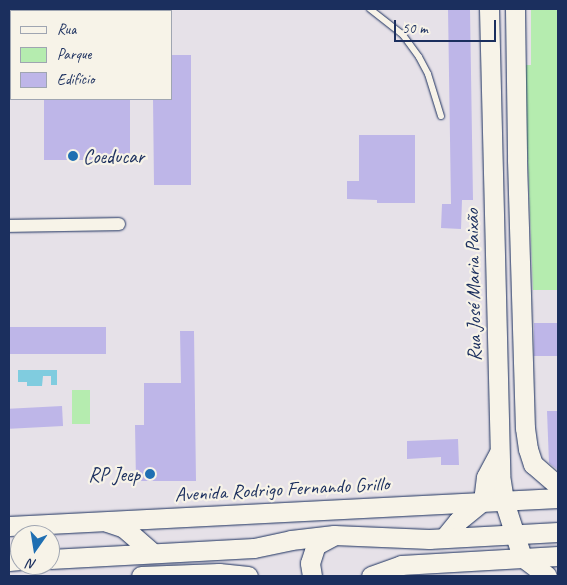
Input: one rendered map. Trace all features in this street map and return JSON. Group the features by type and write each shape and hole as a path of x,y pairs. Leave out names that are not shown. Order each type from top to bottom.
{"street":[{"name":"Rua José Maria Paixão","path":"489,9 499,453 504,500 522,557"},
{"path":"515,9 517,160 525,428 528,449 533,464 558,486"},
{"path":"9,226 119,224"},
{"path":"444,538 458,521 483,501 486,477 499,453"},
{"name":"Avenida Rodrigo Fernando Grillo","path":"9,526 558,498"},
{"path":"104,522 124,528 153,553"},
{"path":"60,558 254,548 291,540 334,535 394,540 558,532"},
{"path":"311,574 312,554 316,545 334,535"},
{"path":"372,576 401,565 558,556"},
{"path":"522,557 547,576"},
{"path":"141,576 212,573 248,576"}],"lane":[{"path":"370,9 403,35 419,57 428,74 441,116"}],"green space":[{"path":"68,9 130,9 130,10"},
{"path":"531,9 558,9 558,290 533,290 524,65 531,65"},
{"path":"72,390 90,390 90,424 72,424"}],"water":[{"path":"18,370 57,370 57,385 51,385 51,376 43,376 42,386 27,386 27,382 18,382"}],"building":[{"path":"448,9 470,9 473,200 462,200 461,229 441,228 442,204 451,204"},
{"path":"172,55 191,55 191,185 154,185 153,100 172,100"},
{"path":"44,100 130,100 130,160 44,160"},
{"path":"359,135 415,135 415,203 377,203 377,200 347,199 347,181 359,181"},
{"path":"534,323 558,323 558,356 534,356"},
{"path":"9,327 106,327 106,354 9,354"},
{"path":"180,331 194,331 196,481 136,481 135,425 144,425 144,383 181,383"},
{"path":"62,406 63,426 10,429 9,409"},
{"path":"547,411 558,411 558,470 549,463"},
{"path":"458,439 459,465 441,465 441,457 407,459 407,441"}],"place":[{"name":"Coeducar","path":"73,156"},
{"name":"RP Jeep","path":"150,474"}]}
